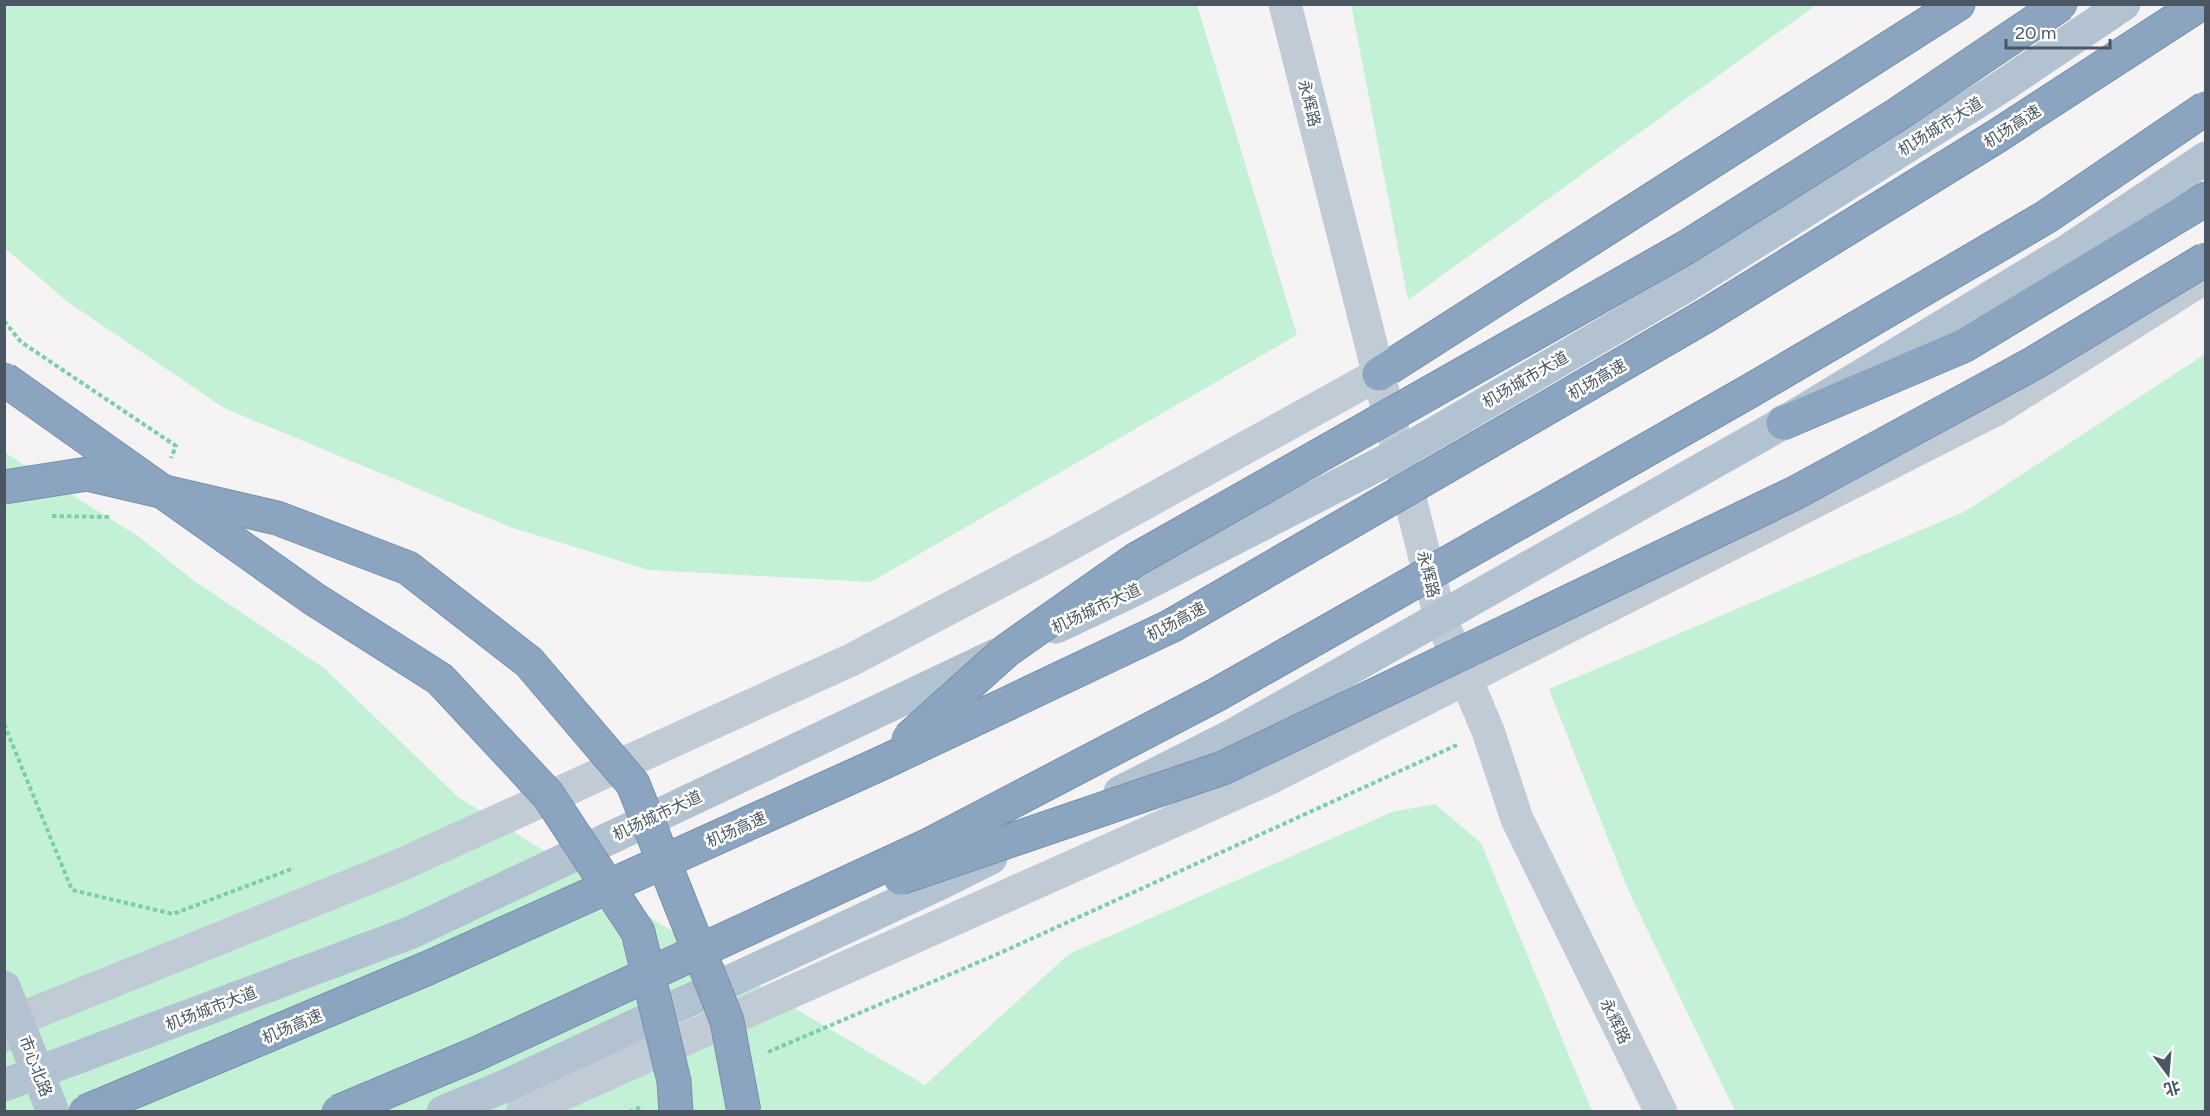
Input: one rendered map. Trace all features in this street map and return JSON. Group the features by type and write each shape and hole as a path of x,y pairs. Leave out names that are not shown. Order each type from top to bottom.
{"highway":[{"path":"1379,374 1958,4"},
{"path":"882,763 1006,651 1135,560 1685,248 1898,114 2061,4"},
{"name":"机场高速","path":"85,1112 429,968 882,763 1181,620 1707,315 1987,142 2200,4"},
{"path":"338,1112 476,1054 927,846 1216,695 1748,392 2046,217 2205,108"},
{"path":"1783,423 1963,346 2205,199"},
{"path":"737,934 1223,768 1795,493 2034,363 2205,259"},
{"path":"4,379 314,599 440,679 548,795 639,932 674,1081 664,1107"},
{"path":"4,487 87,474 277,518 408,568 529,662 633,784 727,1021 744,1112"}],"main road":[{"name":"机场城市大道","path":"4,1084 412,932 1136,589 1399,454 1696,279 2001,87 2124,4"},
{"path":"443,1112 505,1086 941,883 1231,736 1783,423 2070,249 2205,158"},
{"name":"市心北路","path":"4,987 11,1028 38,1073 54,1112"}],"street":[{"name":"永辉路","path":"1285,4 1440,617 1488,730 1517,819 1661,1112"},
{"path":"522,1112 1268,779 1995,410 2205,278"},
{"path":"11,1028 396,867 851,660 1058,551 1379,374"}],"path":[{"path":"4,724 72,890 173,914 295,868"},
{"path":"760,1056 1000,953 1488,730"},
{"path":"629,1112 664,1107"}],"green space":[{"path":"5,4 1197,5 1297,335 871,582 649,570 510,527 224,408 68,302 5,248"},
{"path":"1351,4 1816,4 1816,5 1408,300"},
{"path":"2205,354 2205,1111 1735,1111 1629,892 1549,689 1966,511"},
{"path":"4,452 139,537 193,580 324,668 458,797 806,1015 925,1085 1069,954 1392,812 1435,804 1481,843 1592,1111 5,1111"}]}
